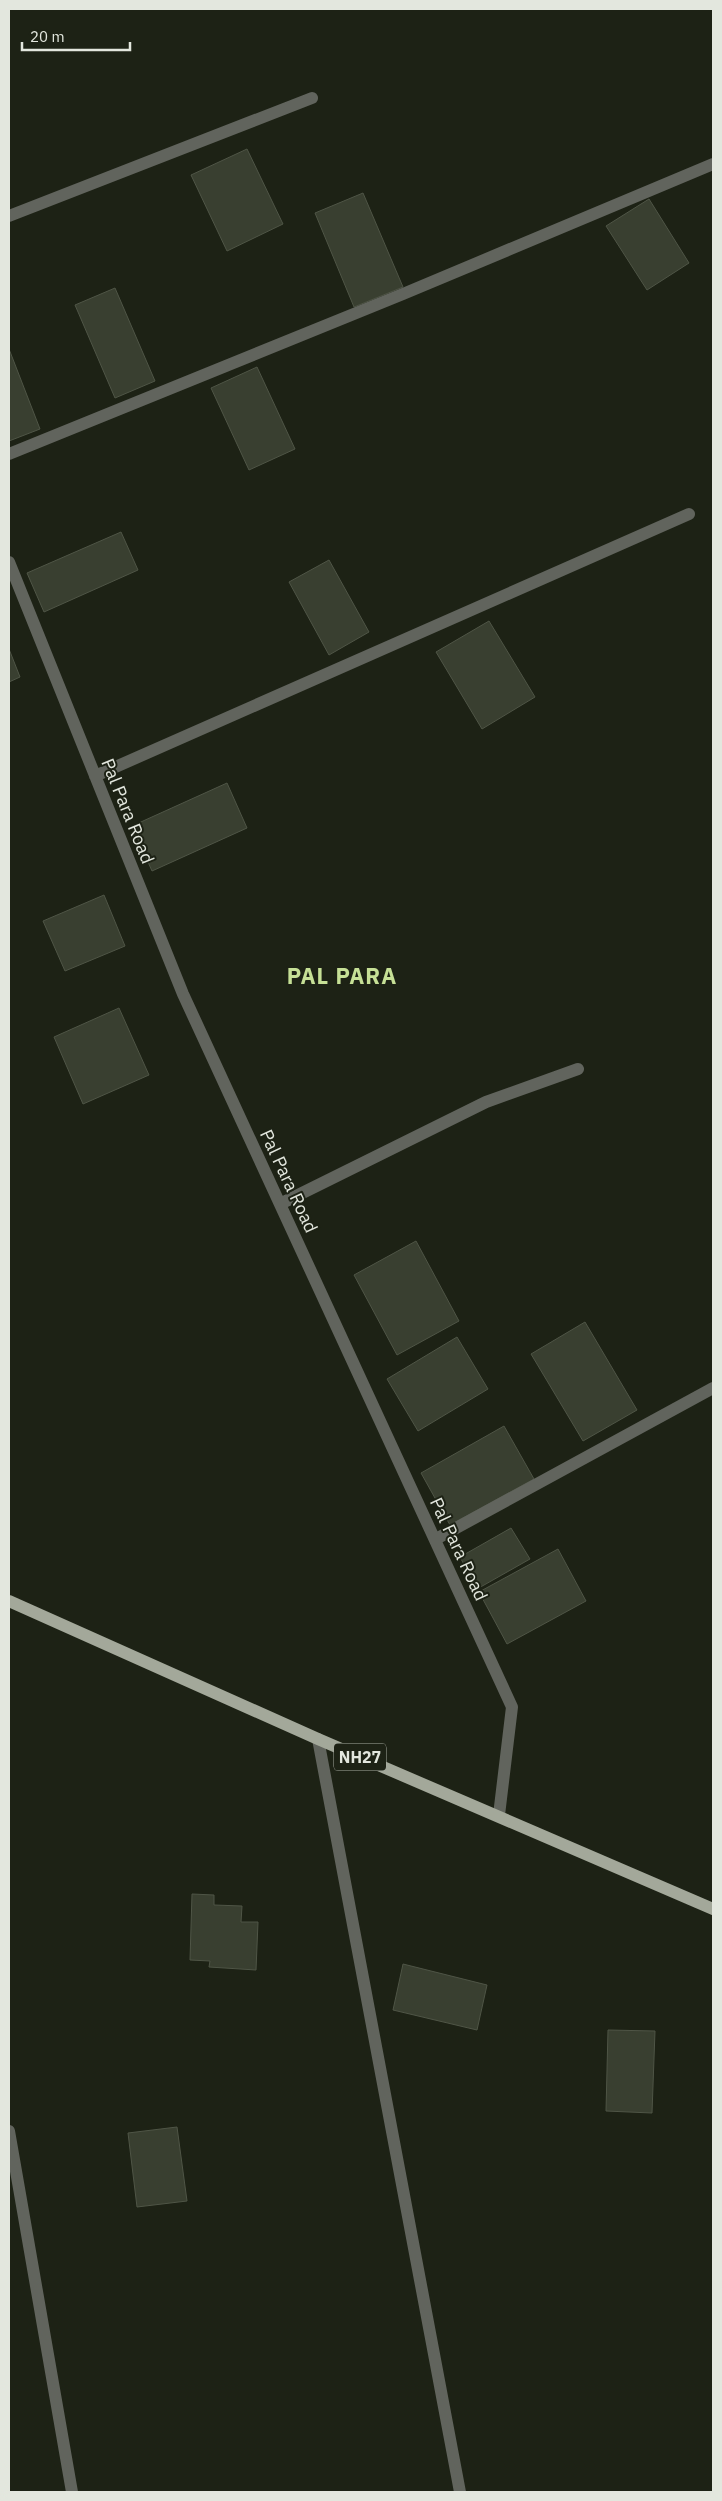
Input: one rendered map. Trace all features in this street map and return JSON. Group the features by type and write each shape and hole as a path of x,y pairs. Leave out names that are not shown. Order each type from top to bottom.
{"main road":[{"name":"NH27","path":"9,1602 318,1739 499,1815 713,1909"}],"street":[{"path":"9,216 312,98"},
{"path":"9,454 403,294 713,164"},
{"path":"95,776 689,514"},
{"name":"Pal Para Road","path":"9,562 183,994 512,1707 499,1815"},
{"path":"280,1204 486,1102 578,1069"},
{"path":"436,1539 713,1388"},
{"path":"318,1739 460,2492"},
{"path":"9,2131 72,2492"}],"building":[{"path":"247,149 283,224 227,251 191,175"},
{"path":"363,193 403,287 354,307 315,213"},
{"path":"649,199 689,263 647,290 606,226"},
{"path":"115,288 155,381 115,398 75,305"},
{"path":"9,349 40,429 9,441"},
{"path":"257,367 295,449 249,470 211,388"},
{"path":"121,532 138,570 44,612 27,573"},
{"path":"329,560 369,632 329,655 289,582"},
{"path":"489,621 535,697 482,729 436,652"},
{"path":"9,649 20,677 9,682"},
{"path":"227,783 247,828 152,871 132,826"},
{"path":"104,895 125,946 65,971 43,921"},
{"path":"119,1008 149,1075 83,1104 54,1037"},
{"path":"416,1241 459,1321 397,1355 354,1275"},
{"path":"585,1322 637,1410 583,1441 531,1354"},
{"path":"457,1337 488,1389 418,1431 387,1379"},
{"path":"504,1426 534,1479 450,1525 421,1473"},
{"path":"511,1528 530,1559 477,1589 460,1557"},
{"path":"558,1549 586,1601 507,1644 479,1592"},
{"path":"192,1894 214,1895 214,1905 242,1906 241,1922 258,1922 256,1970 209,1967 210,1961 190,1960"},
{"path":"403,1964 487,1985 477,2030 393,2010"},
{"path":"608,2030 655,2031 652,2113 606,2111"},
{"path":"177,2127 187,2201 137,2207 128,2133"}],"district":[{"name":"PAL PARA","path":"342,975"}]}
